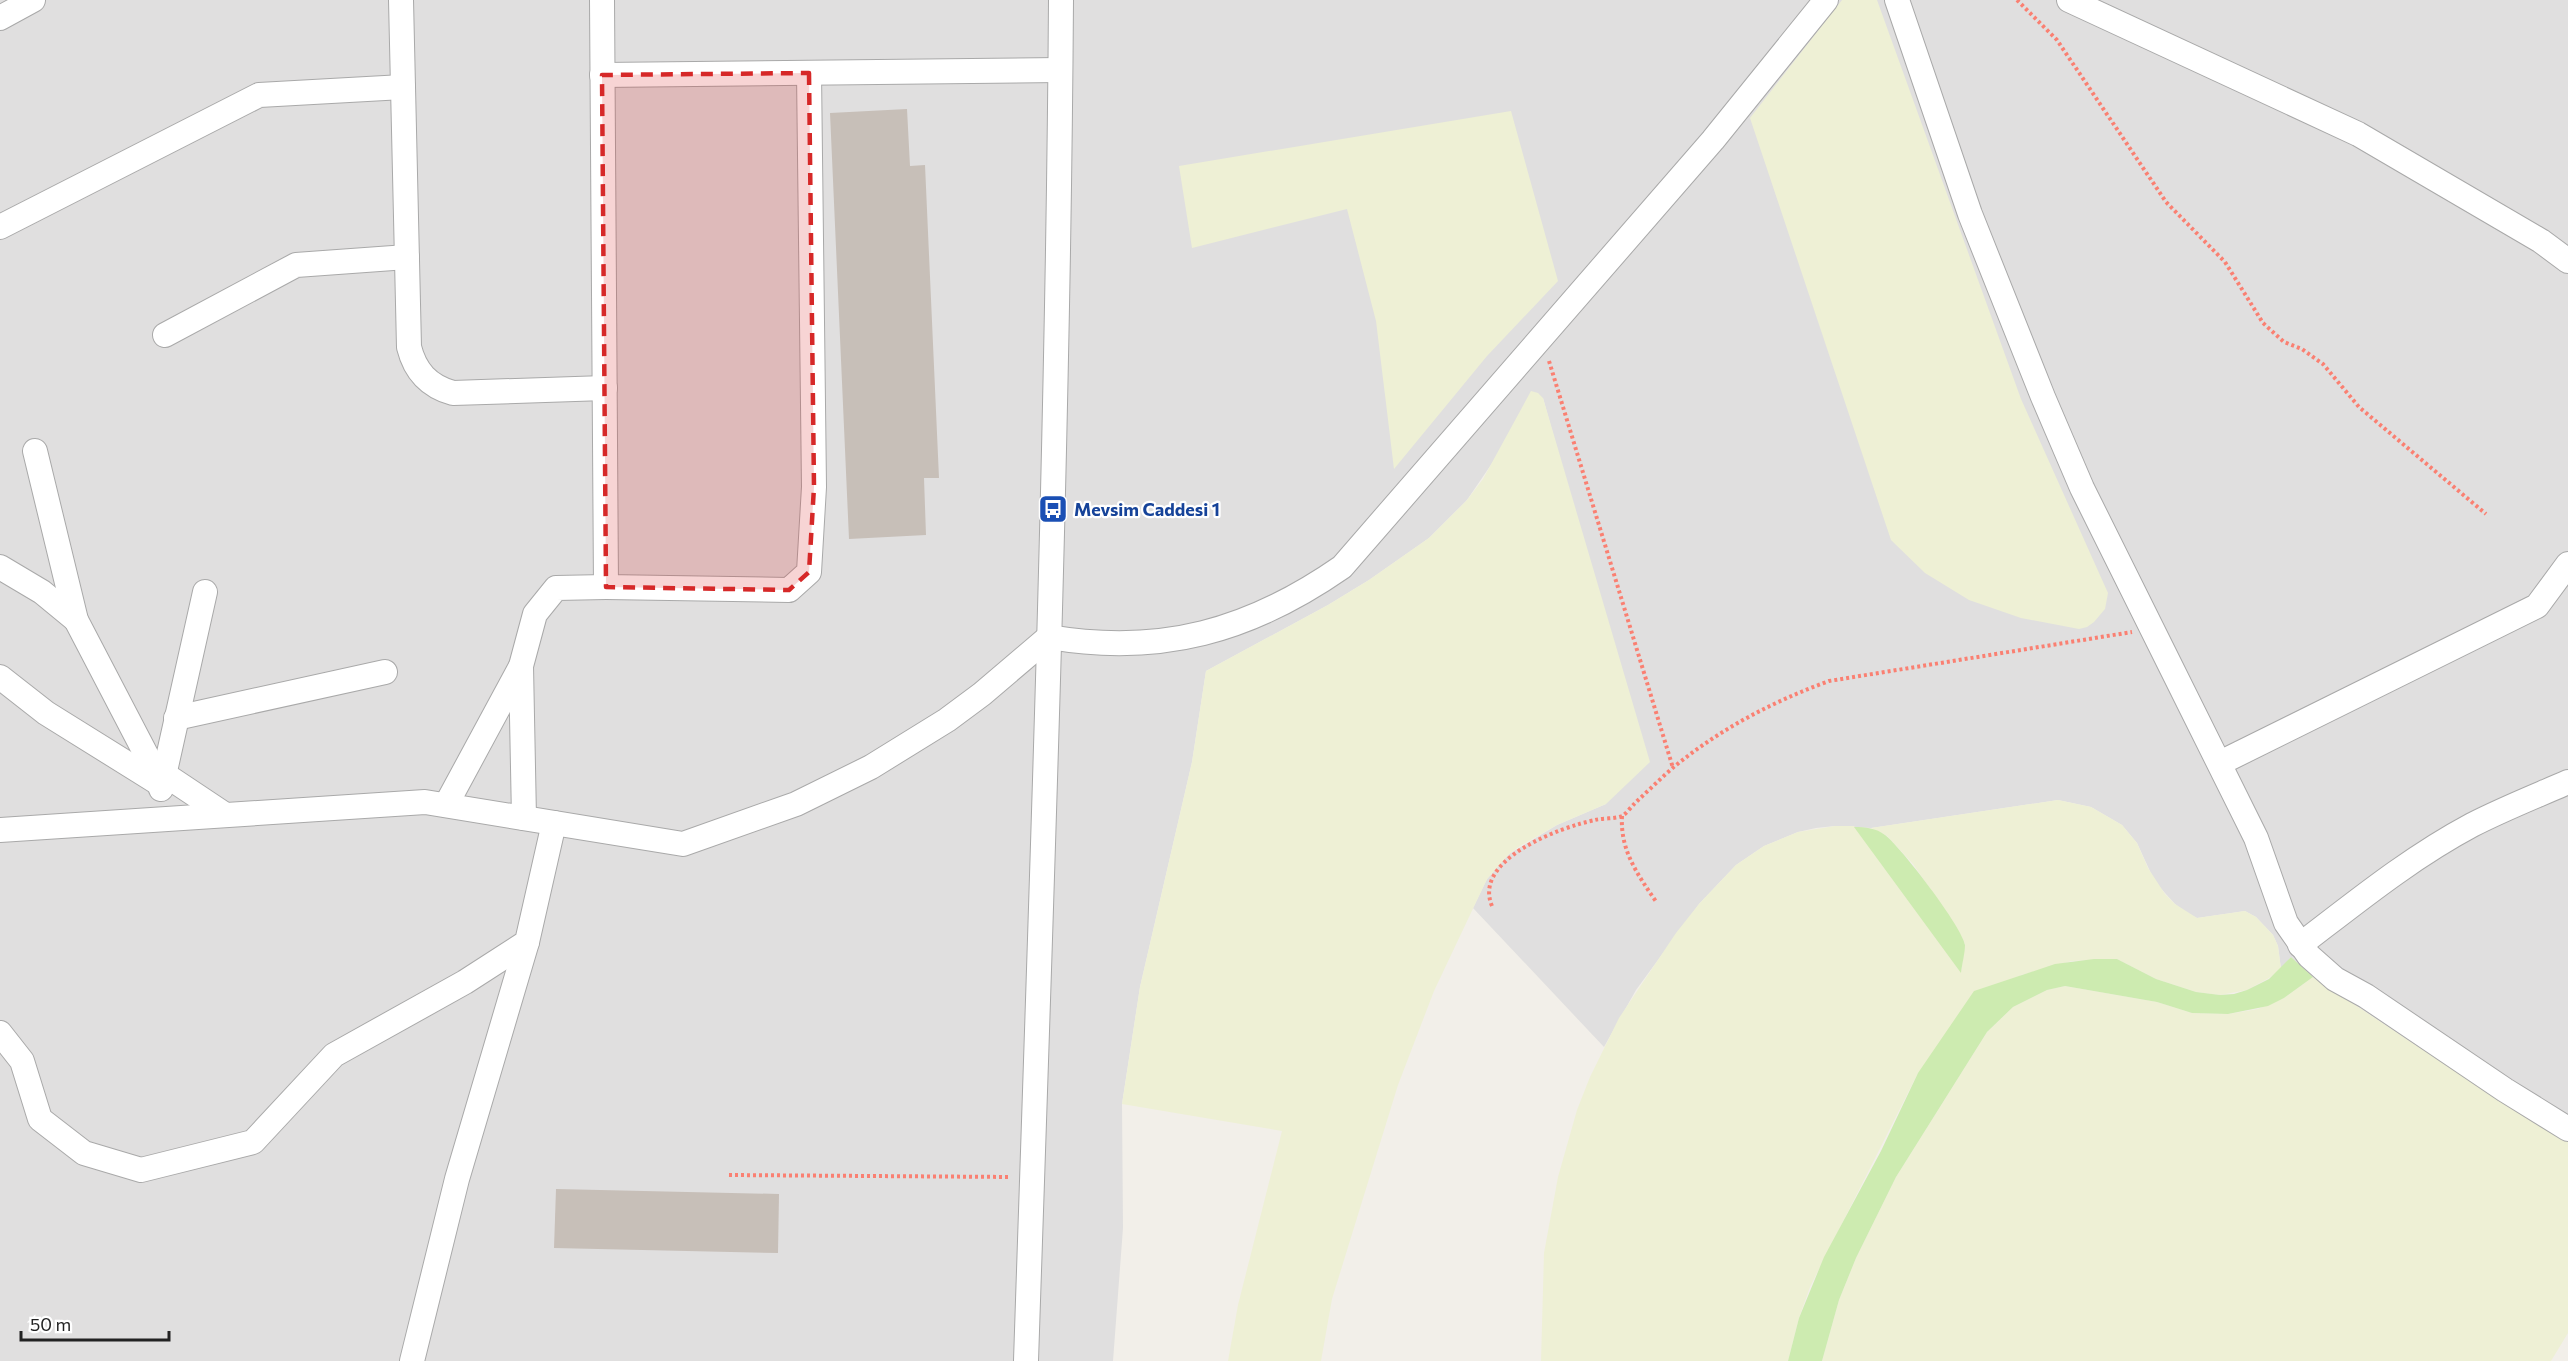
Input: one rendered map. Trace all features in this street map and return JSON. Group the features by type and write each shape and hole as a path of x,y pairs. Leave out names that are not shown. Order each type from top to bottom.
{"street":[{"path":"0,18 33,0"},
{"path":"401,0 409,347 417,370 433,386 453,393 605,388"},
{"path":"602,0 606,587"},
{"path":"1026,1361 1049,637 1059,237 1061,0"},
{"path":"0,830 425,802 683,844 759,819 832,787 909,744 982,694 1049,637 1106,644 1163,642 1191,637 1245,621 1296,597 1342,567 1713,140 1826,0"},
{"path":"1897,0 1970,214 2038,387 2082,488 2256,838 2286,923 2300,945 2335,979 2366,996 2505,1090 2568,1129"},
{"path":"2069,0 2358,134 2541,241 2568,261"},
{"path":"602,75 1060,70"},
{"path":"446,805 521,666 535,614 556,588 789,590 809,572 814,487 809,73"},
{"path":"0,227 259,95 403,87"},
{"path":"165,335 296,265 407,257"},
{"path":"35,451 76,620 163,779"},
{"path":"2220,764 2537,606 2568,564"},
{"path":"0,567 42,592 76,620"},
{"path":"155,819 205,592"},
{"path":"521,666 524,818"},
{"path":"176,718 385,672"},
{"path":"0,677 46,713 224,814"},
{"path":"2300,945 2377,886 2441,844 2482,821 2568,782"},
{"path":"412,1361 457,1179 526,942 554,823"},
{"path":"0,1033 22,1061 40,1119 84,1153 141,1170 253,1142 334,1055 465,982 526,942"}],"path":[{"path":"2017,0 2057,40 2166,202 2225,262 2263,324 2284,342 2302,349 2323,364 2359,407 2486,514"},
{"path":"1541,338 1673,768"},
{"path":"1492,906 1488,892 1491,880 1500,868 1518,852 1540,839 1569,827 1622,816 1673,768 1734,724 1775,702 1829,681 2152,628"},
{"path":"1622,816 1621,830 1627,855 1657,903"},
{"path":"729,1174 1032,1177"}],"highlighted area":[{"path":"809,73 814,487 809,572 789,590 606,587 602,75"}],"shaded area":[{"path":"0,0 2568,0 2568,1142 2494,1097 2313,977 2291,957 2281,969 2278,946 2273,935 2256,917 2245,911 2197,918 2185,912 2155,882 2137,843 2122,825 2091,807 2058,800 1871,828 1835,826 1816,828 1798,832 1764,846 1736,865 1699,904 1636,990 1604,1047 1473,908 1487,879 1509,854 1557,825 1606,804 1567,484 1543,398 1497,456 1467,500 1429,538 1369,580 1328,605 1206,671 1192,762 1140,987 1122,1104 1123,1228 1113,1361 0,1361"}],"green space":[{"path":"1842,0 1877,0 2021,399 2108,593 2105,609 2087,627 2079,629 2021,618 1969,600 1925,573 1891,540 1750,118"},
{"path":"1511,111 1558,281 1487,356 1394,469 1376,321 1347,209 1192,248 1179,166"},
{"path":"1531,391 1543,398 1650,762 1606,804 1557,825 1520,846 1509,854 1487,879 1434,991 1398,1085 1332,1299 1321,1361 1228,1361 1238,1305 1282,1131 1122,1104 1140,987 1192,762 1206,671 1328,605 1369,580 1429,538 1467,500 1483,479"},
{"path":"2058,800 2091,807 2122,825 2137,843 2148,868 2165,894 2175,904 2197,918 2245,911 2256,917 2273,935 2278,946 2281,969 2247,990 2220,995 2196,992 2156,979 2117,959 2072,961 2021,975 1918,1073 1810,1287 1788,1361 1541,1361 1544,1253 1558,1177 1577,1110 1590,1077 1619,1018 1676,933 1699,904 1736,865 1764,846 1798,832 1835,826 1854,826 1961,972 1965,944 1948,915 1913,864 1887,836 1871,828"},
{"path":"1854,827 1871,828 1885,835 1930,888 1962,936 1965,945 1961,973"},
{"path":"2291,957 2313,977 2284,998 2268,1006 2228,1014 2192,1013 2157,1002 2065,986 2047,990 2013,1007 1987,1032 1896,1177 1856,1258 1839,1300 1822,1361 1788,1361 1799,1318 1824,1257 1881,1151 1918,1073 1974,991 2055,964 2094,959 2117,959 2156,979 2196,992 2234,994 2269,979"},
{"path":"2313,977 2494,1097 2568,1142 2568,1333 2551,1361 1822,1361 1839,1300 1856,1258 1896,1177 1987,1032 2013,1007 2047,990 2065,986 2157,1002 2192,1013 2228,1014 2258,1009 2284,998"}],"building":[{"path":"907,109 910,166 925,165 939,478 924,478 926,535 849,539 830,113"},
{"path":"556,1189 779,1194 778,1253 554,1248"}],"place":[{"name":"Mevsim Caddesi 1","path":"1053,509"}]}
